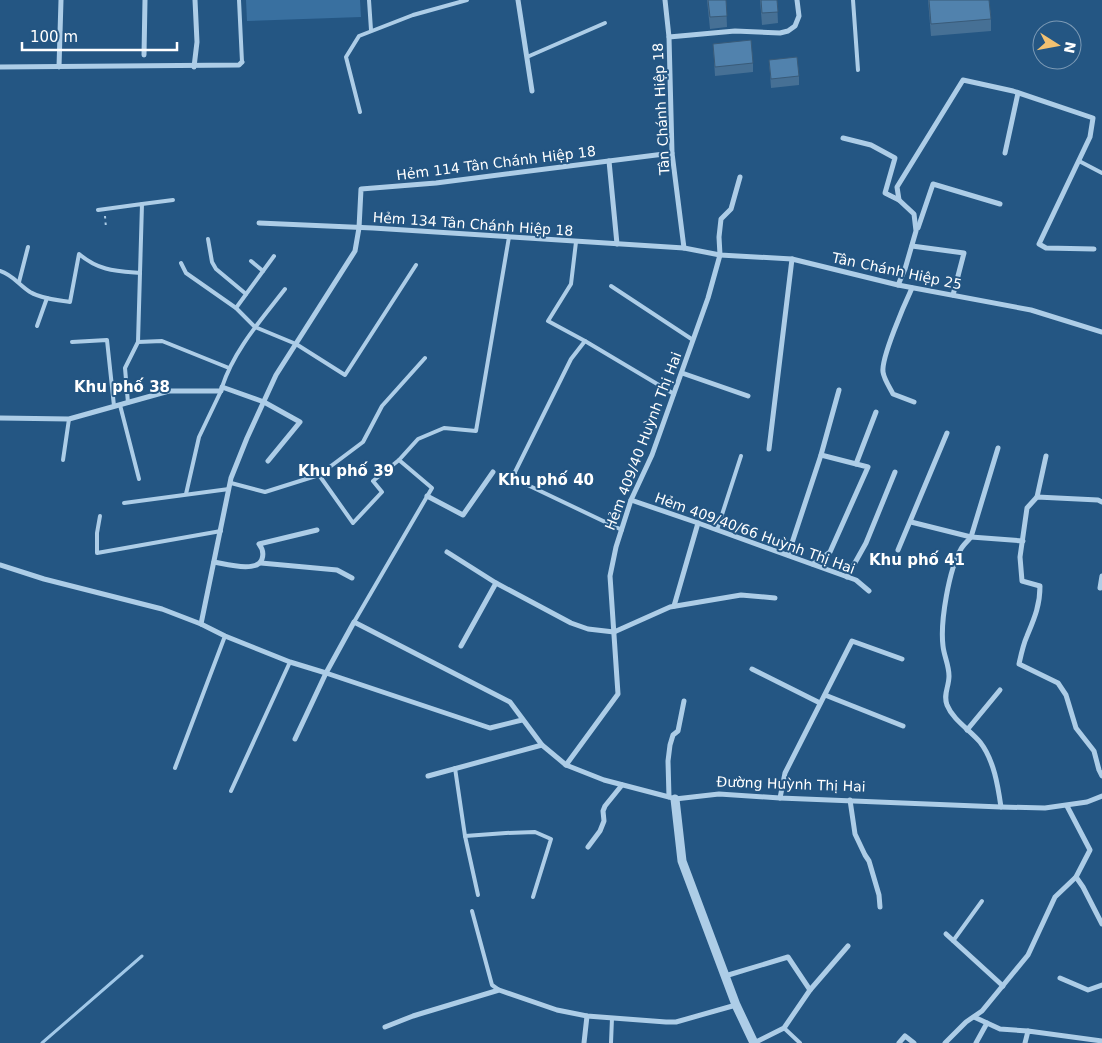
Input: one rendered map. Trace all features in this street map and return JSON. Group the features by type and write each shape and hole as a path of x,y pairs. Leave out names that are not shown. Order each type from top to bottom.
{"street":[{"path":"59,67 61,0"},
{"path":"144,54 145,0"},
{"path":"194,67 197,42 195,0"},
{"path":"518,0 532,91"},
{"name":"Tân Chánh Hiệp 18","path":"665,0 669,37 672,154 684,248"},
{"path":"669,37 735,31 780,33 788,31 795,26 799,16 797,0"},
{"path":"0,67 194,67 240,65 242,62"},
{"path":"899,200 897,187 963,80 1018,93 1093,118 1090,137 1039,244 1046,248 1094,248"},
{"path":"1005,153 1018,93"},
{"path":"843,138 871,145 895,158 885,193 899,200 914,214 916,231"},
{"name":"Hẻm 114 Tân Chánh Hiệp 18","path":"359,228 361,190 436,183 672,154"},
{"path":"609,162 617,244"},
{"name":"Hẻm 409/40 Huỳnh Thị Hai","path":"566,766 618,694 610,576 631,500 652,454 708,298 720,255 721,219 731,209 740,177"},
{"path":"898,285 934,184 1000,204"},
{"name":"Hẻm 134 Tân Chánh Hiệp 18","path":"259,223 684,248"},
{"path":"202,624 230,486 247,438 276,375 355,251 359,228"},
{"path":"912,246 964,253 953,295"},
{"name":"Tân Chánh Hiệp 25","path":"684,248 720,255 792,259 912,288 1031,310 1102,332"},
{"path":"769,449 792,259"},
{"path":"912,288 897,323 886,355 883,372 893,394 914,402"},
{"path":"682,373 748,396"},
{"path":"0,418 69,419 169,391 222,389 264,402 300,422 268,461"},
{"path":"788,555 821,455 839,390"},
{"path":"856,464 876,412"},
{"path":"898,550 947,433"},
{"path":"998,448 971,537 961,548 952,573 944,605 942,646 949,676 944,693 947,707 980,742 986,753 996,780 1001,807"},
{"path":"814,564 830,552 868,467 821,455"},
{"path":"1046,456 1037,497 1027,508 1022,541 1020,557 1022,582 1040,586 1040,600 1019,664 1058,683 1066,695 1076,728 1094,751 1102,776"},
{"path":"427,496 463,515 493,472"},
{"path":"847,577 866,543 895,472"},
{"path":"1037,497 1098,500 1102,502"},
{"name":"Hẻm 409/40/66 Huỳnh Thị Hai","path":"631,500 856,580 869,591"},
{"path":"911,522 971,537 1022,541"},
{"path":"674,606 698,523"},
{"path":"261,563 263,553 259,544 317,530"},
{"path":"447,552 496,583 571,623 588,629 614,632 674,606 741,595 775,598"},
{"path":"214,562 254,567 261,563 336,570 352,578"},
{"path":"0,565 44,579 162,609 290,662 490,728 522,720"},
{"path":"1100,588 1102,576"},
{"path":"461,646 496,583"},
{"path":"295,739 326,673 354,622 510,702 542,745 566,766 622,785 672,798"},
{"path":"780,798 785,773 852,640 902,660"},
{"path":"752,669 820,703"},
{"path":"967,730 1000,690"},
{"path":"825,695 903,726"},
{"path":"684,701 678,731 673,735 670,745 668,761 682,861 736,1005 754,1043 784,1028 810,990 848,946"},
{"path":"428,776 542,745"},
{"path":"588,847 600,831 604,821 604,806 622,785"},
{"name":"Đường Huỳnh Thị Hai","path":"672,798 719,794 1045,808 1087,802 1102,796"},
{"path":"850,800 855,834 870,861 879,895 880,908"},
{"path":"945,1043 982,1011 1028,955 1055,897 1076,877 1090,850 1067,806"},
{"path":"1076,877 1102,924"},
{"path":"946,934 1003,986"},
{"path":"725,976 788,957 810,990"},
{"path":"1060,978 1088,990 1102,985"},
{"path":"385,1027 413,1016 499,990 557,1010 587,1016 612,1018 676,1022 736,1005"},
{"path":"584,1043 587,1016"},
{"path":"974,1017 1000,1029 1028,1031 1088,1041 1102,1041"},
{"path":"976,1043 987,1023"},
{"path":"1025,1043 1028,1031"},
{"path":"899,1043 905,1036 914,1043"}],"lane":[{"path":"239,0 242,62"},
{"path":"369,0 371,30"},
{"path":"360,112 346,57 359,36 414,15 467,0"},
{"path":"853,0 858,70"},
{"path":"527,57 606,23"},
{"path":"1078,161 1102,173"},
{"path":"98,210 104,211 173,200"},
{"path":"128,402 125,368 138,342 142,204"},
{"path":"319,475 353,523 382,492 373,481 399,460 418,439 444,428 476,430 509,237"},
{"path":"208,240 213,265 246,294"},
{"path":"576,242 571,284 548,321 674,394"},
{"path":"19,282 28,247"},
{"path":"0,271 8,274 30,292 47,298 70,302 79,254 101,268 140,273"},
{"path":"236,308 274,256"},
{"path":"251,261 263,271"},
{"path":"182,263 186,273 236,308 255,327 296,344 345,375 416,265"},
{"path":"611,286 693,340"},
{"path":"186,494 199,437 222,389 229,368 255,327 286,289"},
{"path":"37,326 47,298"},
{"path":"72,342 107,340 117,406 139,480"},
{"path":"138,342 162,340 229,368"},
{"path":"584,341 571,359 515,472 515,479 622,530"},
{"path":"124,503 230,486 265,492 319,475 363,442 382,406 425,358"},
{"path":"63,460 69,419"},
{"path":"718,530 741,456"},
{"path":"354,622 432,488 399,460"},
{"path":"100,516 97,533 97,553 221,531"},
{"path":"174,768 225,636"},
{"path":"232,790 290,662"},
{"path":"455,768 465,836 478,895"},
{"path":"465,836 536,832 551,838 533,897"},
{"path":"953,941 982,901"},
{"path":"472,911 492,984 499,990"},
{"path":"611,1043 612,1018"},
{"path":"784,1028 800,1043"}],"path":[{"path":"104,211 106,228"}],"shaded area":[{"path":"246,0 360,0 361,17 247,21"}],"building":[{"path":"708,0 726,0 727,16 710,17"},
{"path":"761,0 777,0 778,12 762,13"},
{"path":"929,0 989,0 991,19 931,24"},
{"path":"751,40 753,63 715,67 713,44"},
{"path":"797,57 799,76 771,79 769,60"}],"waterway":[{"path":"42,1043 142,956"}],"district":[{"name":"Khu phố 38","path":"122,387"},
{"name":"Khu phố 39","path":"346,471"},
{"name":"Khu phố 40","path":"546,480"},
{"name":"Khu phố 41","path":"917,560"}]}
